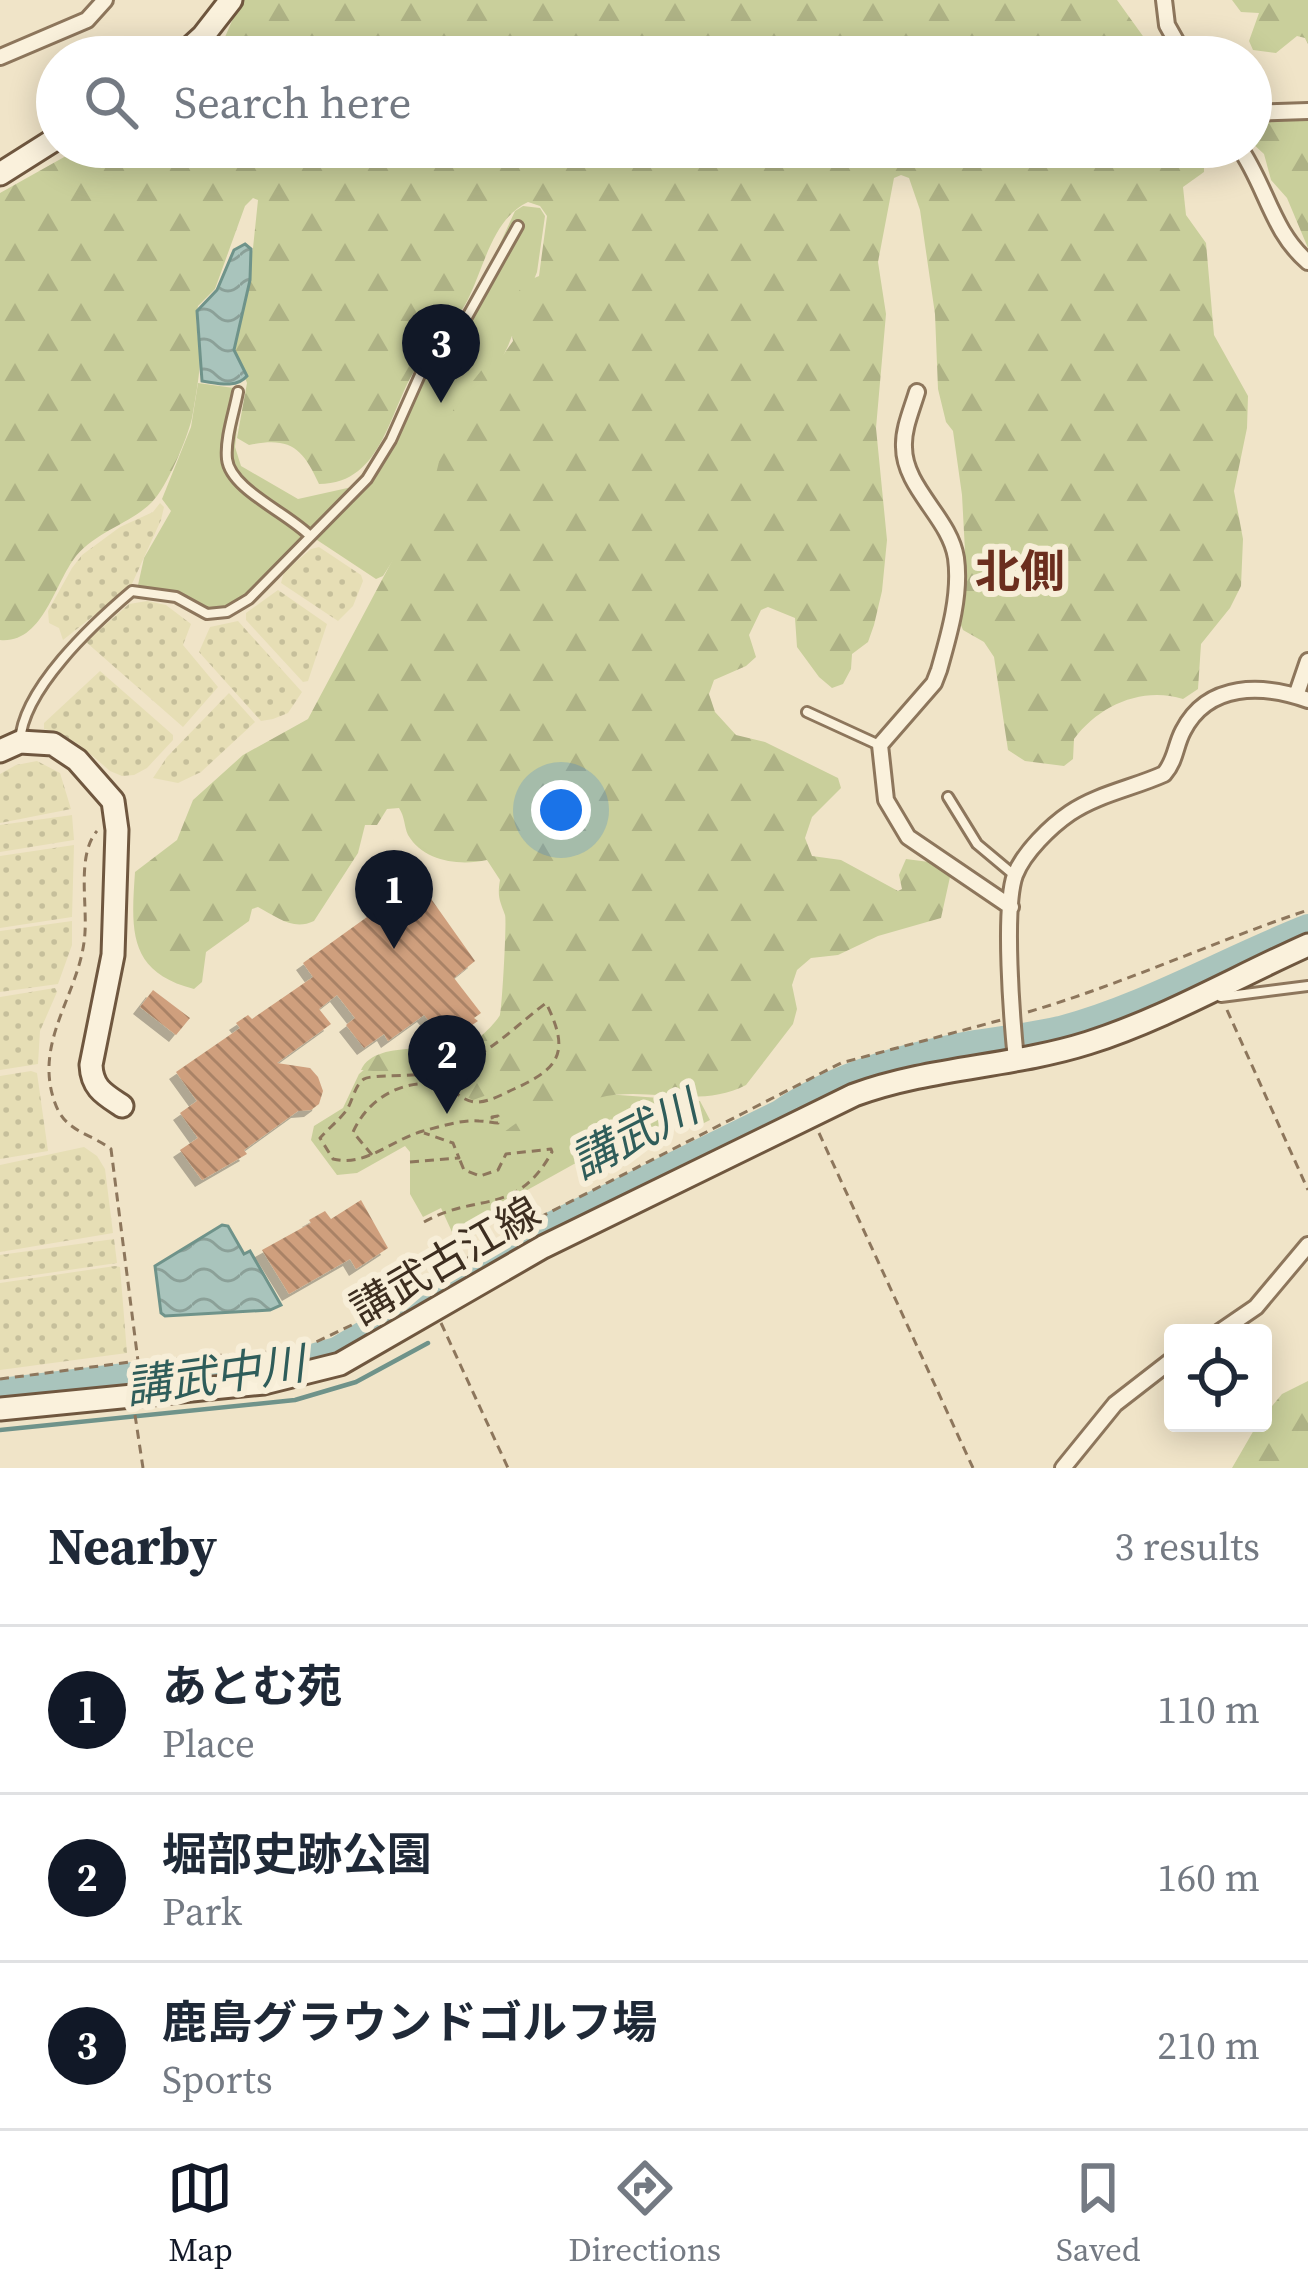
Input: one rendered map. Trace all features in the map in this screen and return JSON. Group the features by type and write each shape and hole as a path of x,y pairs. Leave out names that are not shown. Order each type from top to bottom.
{"main road":[{"path":"203,36 230,0"},
{"path":"0,174 36,151"},
{"path":"10,747 53,744 77,760 113,801 117,830 113,955 92,1081 122,1106"},
{"name":"講武古江線","path":"0,1409 306,1375 375,1347 543,1247 811,1115 900,1078 1091,1042 1308,945"}],"street":[{"path":"49,36 87,20 105,0"},
{"path":"1164,0 1173,36"},
{"path":"0,57 36,42"},
{"path":"1272,112 1308,110"},
{"path":"1251,168 1280,233 1308,262"},
{"path":"917,392 905,433 905,462 956,555 955,598 934,683 880,746 886,800 908,837 1011,907"},
{"path":"1016,1054 1011,907 1015,876 1028,855 1069,814 1164,774 1192,716 1212,700 1264,688 1302,698 1308,662"},
{"path":"1231,1324 1256,1306 1308,1246"},
{"path":"1063,1468 1115,1404 1164,1366"}],"lane":[{"path":"10,747 23,717 63,656 132,591 176,597 201,613 227,612 249,599 356,492 379,462 421,375 467,317 518,226"},
{"path":"238,392 227,453 230,470 242,485 291,517 310,536"},
{"path":"807,712 880,746"},
{"path":"948,796 977,844 1015,876"},
{"path":"1221,997 1308,986"}],"path":[{"path":"117,830 96,832 91,839 83,954 49,1047 50,1080 61,1115 74,1130 111,1149 138,1360"},
{"path":"0,1379 138,1360 272,1352 316,1342 521,1227 841,1063 1012,1020 1308,910"},
{"path":"1221,997 1308,1190"},
{"path":"372,1155 353,1132 359,1117 389,1090 436,1084 466,1101 487,1101 534,1080 556,1064 561,1049 546,1003 481,1054 435,1073 363,1079 344,1114 320,1138 333,1159 362,1160 422,1132 493,1120 487,1101"},
{"path":"403,1078 403,1089"},
{"path":"811,1115 973,1468"},
{"path":"422,1132 453,1143 464,1170 480,1176 498,1170 506,1154 552,1152 536,1182 495,1202 448,1208 424,1222"},
{"path":"410,1162 459,1159"},
{"path":"436,1310 508,1468"},
{"path":"132,1395 143,1468"}],"shaded area":[{"path":"160,503 164,507 161,520 131,586 63,640 59,628 49,623 48,611 72,568 82,555 120,527 153,512"},
{"path":"319,547 363,581 353,606 338,621 281,583 284,572"},
{"path":"278,590 327,624 308,681 303,682 246,620 246,613"},
{"path":"129,604 166,605 191,624 183,645 218,687 183,727 86,642"},
{"path":"238,621 302,692 288,713 261,721 199,652 210,627"},
{"path":"100,671 173,735 147,768 134,775 110,771 59,732 44,729 44,723"},
{"path":"229,693 255,722 201,772 178,783 153,778 167,757"},
{"path":"37,761 60,773 71,809 0,823 0,774"},
{"path":"72,815 74,840 0,852 0,825"},
{"path":"74,845 72,917 0,928 0,856"},
{"path":"72,921 72,945 58,984 0,992 0,931"},
{"path":"55,988 40,1031 38,1064 0,1070 0,997"},
{"path":"37,1073 48,1151 0,1159 0,1076"},
{"path":"84,1147 105,1169 113,1233 0,1252 0,1165"},
{"path":"114,1239 117,1263 0,1280 0,1255"},
{"path":"120,1267 127,1353 0,1370 0,1283"}],"green space":[{"path":"241,0 1117,0 1143,36 225,36"},
{"path":"1232,0 1308,0 1308,44 1297,36 1272,52 1272,36 1251,36 1259,13 1241,12"},
{"path":"1308,112 1308,248 1287,198 1271,180 1268,168 1272,168 1272,117"},
{"path":"45,168 1204,168 1183,187 1186,215 1206,243 1214,335 1248,396 1247,428 1234,491 1243,539 1241,586 1201,644 1198,689 1183,699 1153,695 1109,708 1074,739 1073,759 1064,766 1025,761 1008,750 994,657 984,642 963,630 955,611 965,551 953,431 938,389 935,314 920,210 909,178 894,178 878,262 886,314 876,428 887,540 882,591 868,642 852,654 843,684 832,688 797,647 795,618 768,607 761,610 749,635 756,657 714,680 709,694 715,712 736,735 765,742 838,778 841,788 812,817 805,838 812,856 841,860 898,891 906,859 937,863 950,877 941,918 878,936 838,955 811,958 797,970 792,985 797,1009 793,1024 746,1085 710,1096 598,1098 541,1128 504,1132 522,1119 535,1082 473,1100 453,1090 444,1077 361,1070 382,1053 467,1043 488,1029 501,1009 505,915 500,880 487,860 454,862 423,851 408,835 399,808 387,809 377,825 365,825 358,853 314,921 292,924 258,907 252,909 249,921 206,952 202,982 194,989 172,982 145,960 133,913 135,872 177,840 193,800 243,755 308,719 434,482 458,400 513,341 507,309 525,282 539,276 547,216 540,206 528,202 507,219 465,305 420,362 372,457 341,481 319,484 294,448 275,442 249,445 237,438 247,383 235,349 235,316 253,248 258,200 253,198 245,206 215,289 198,306 200,362 192,418 164,485 143,510 76,556 37,623 15,639 0,640 0,193"},
{"path":"523,206 540,208 545,216 537,272 508,346 436,493 383,576 376,579 314,538 247,598 220,611 200,611 173,592 138,585 144,558 171,511 162,499 191,427 198,383 241,389 235,447 241,466 298,499 352,487 384,445 424,363 479,290 515,211"},
{"path":"438,1056 605,1094 700,1101 710,1120 700,1125 694,1116 574,1164 452,1232 441,1208 423,1217 410,1194 410,1152 405,1146 357,1173 337,1175 311,1140 314,1126 343,1108 359,1074 371,1064"},
{"path":"1308,1381 1308,1468 1232,1468 1253,1432 1272,1432 1272,1406 1282,1394"}],"water":[{"path":"245,244 251,249 250,280 234,350 247,376 232,384 202,381 197,311 217,290 234,250"},
{"path":"222,1225 228,1226 244,1254 250,1251 281,1305 270,1310 165,1316 155,1266"}],"building":[{"path":"405,862 475,961 454,978 481,1013 474,1018 478,1021 445,1039 424,1015 388,1041 384,1034 364,1048 346,1025 355,1018 337,995 319,1009 331,1024 277,1063 310,1068 323,1091 319,1104 298,1111 244,1150 247,1154 202,1180 180,1150 198,1138 180,1113 197,1101 176,1072 240,1028 236,1023 248,1015 252,1019 313,977 303,963 381,907 364,879 373,872 378,880"},
{"path":"153,990 190,1018 176,1035 140,1007"},
{"path":"361,1200 388,1248 356,1269 350,1259 289,1294 262,1250 325,1211 331,1219"}],"waterway":[{"name":"講武川","path":"0,1390 133,1374 234,1371 280,1365 336,1349 522,1238 822,1087 919,1054 1092,1018 1308,926"},
{"name":"講武中川","path":"0,1430 295,1400 356,1382 428,1343"}],"place":[{"name":"鹿島グラウンドゴルフ場","path":"441,403"},
{"name":"あとむ苑","path":"394,949"},
{"name":"堀部史跡公園","path":"447,1114"}],"district":[{"name":"北側","path":"1020,571"}]}
